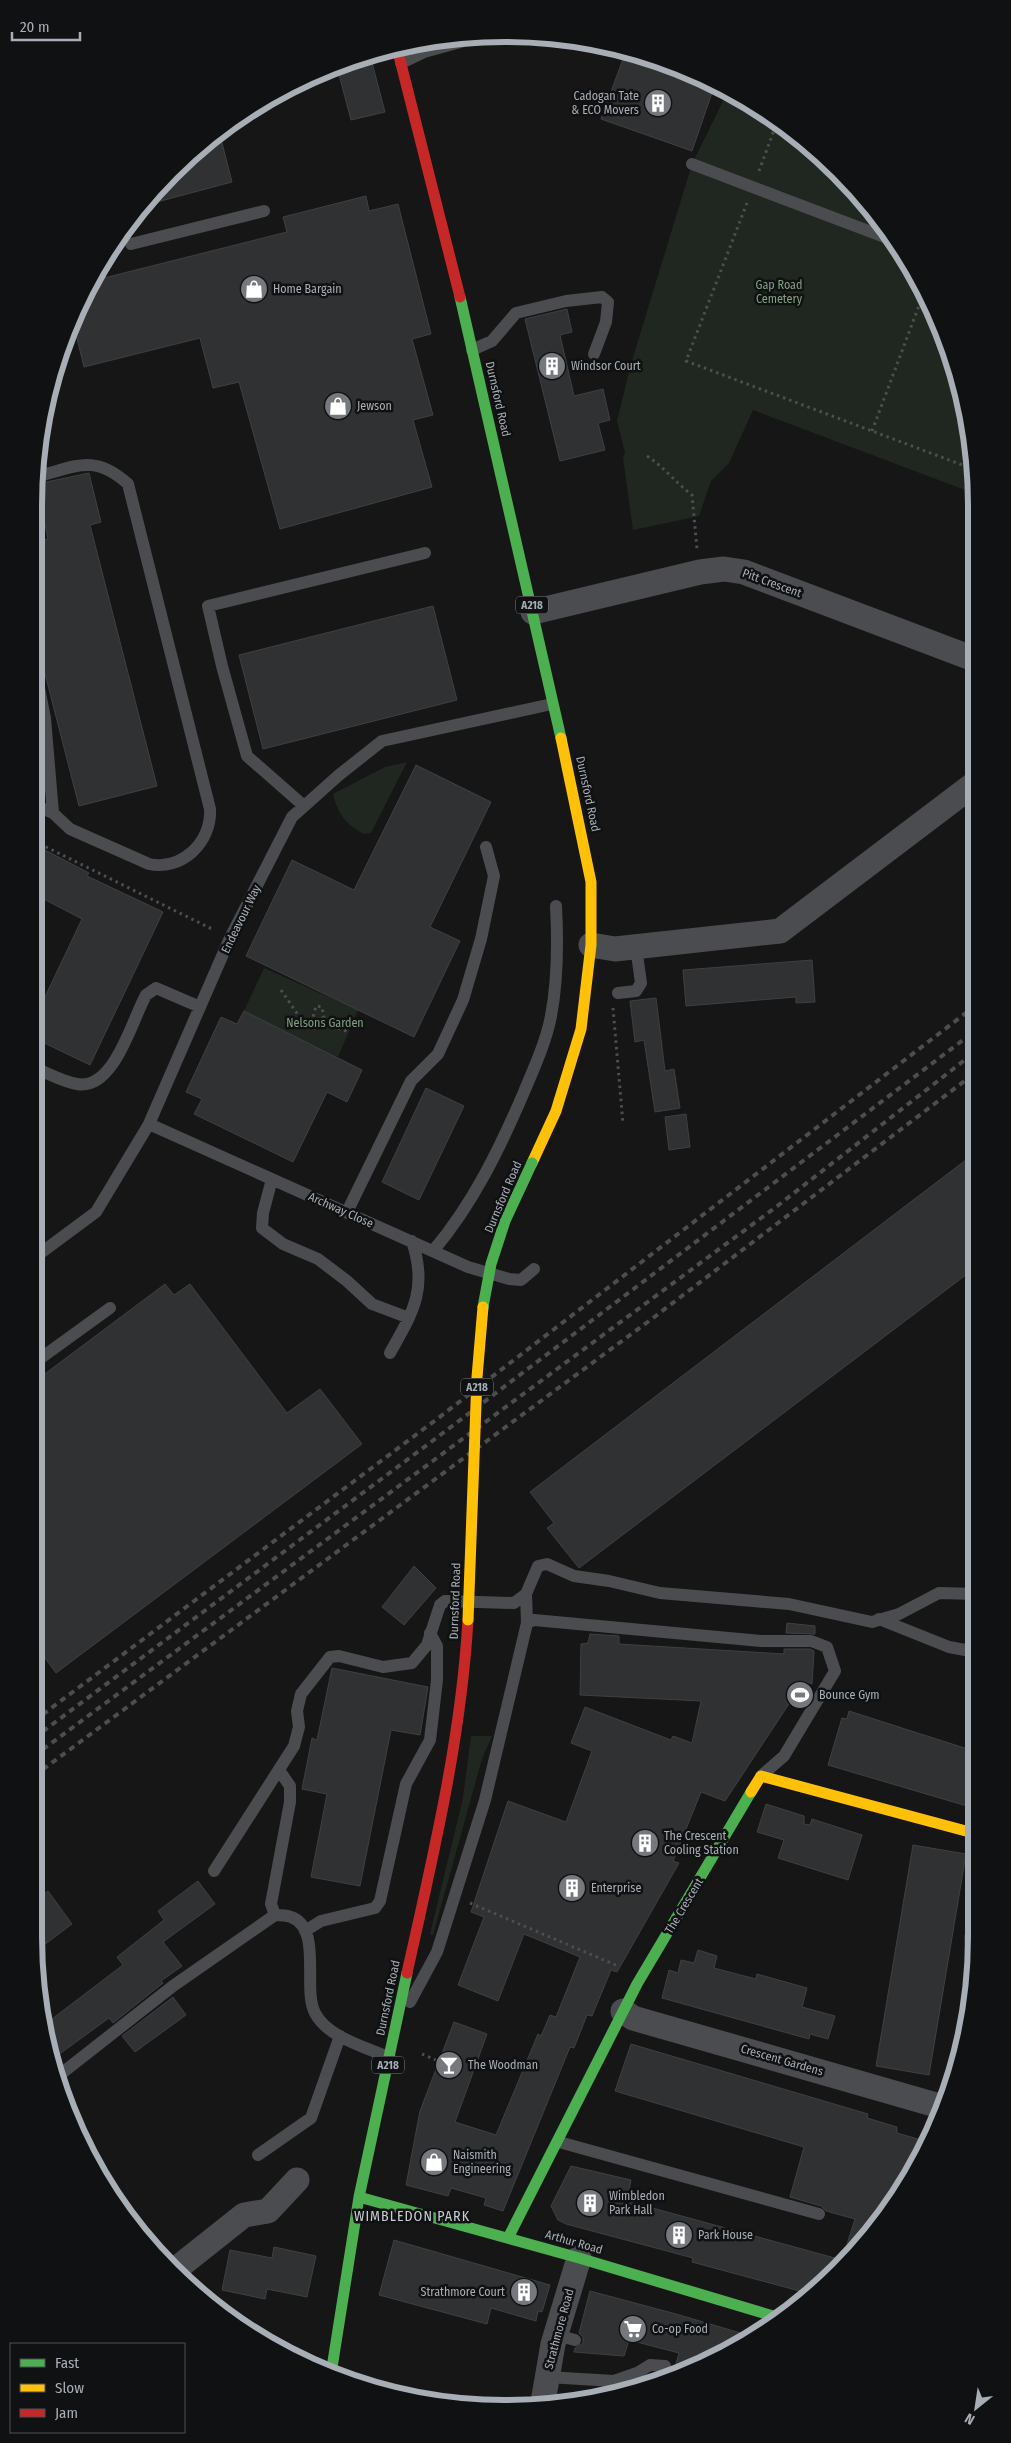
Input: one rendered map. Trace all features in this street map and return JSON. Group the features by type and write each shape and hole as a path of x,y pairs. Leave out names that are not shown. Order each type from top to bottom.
{"main road":[{"name":"Durnsford Road","path":"332,2367 359,2198 456,1739 466,1648 477,1377 482,1312 491,1264 502,1230 556,1111 581,1028 591,945 591,882 568,762 552,704 533,612 472,350 399,55"},
{"path":"762,1776 968,1832"},
{"name":"The Crescent","path":"508,2238 559,2142 623,2011 762,1776"},
{"name":"Arthur Road","path":"359,2198 579,2258 770,2317"}],"street":[{"name":"Pitt Crescent","path":"533,612 700,572 724,569 744,572 968,657"},
{"path":"591,945 615,949 780,931 968,789"},
{"name":"Crescent Gardens","path":"623,2011 633,2018 937,2105"},
{"path":"179,2266 244,2214 268,2211 297,2180"},
{"name":"Strathmore Road","path":"544,2399 546,2377 565,2338 579,2258"}],"lane":[{"path":"401,63 424,52 446,46"},
{"path":"692,164 881,236"},
{"path":"131,244 264,211"},
{"path":"472,350 492,340 516,313 566,301 602,297 608,302 606,322 594,354"},
{"path":"42,808 53,813 70,829 149,864 160,866 172,865 186,858 207,834 211,822 210,809 176,667 128,484 117,473 102,466 85,463 43,475"},
{"path":"304,806 247,756 222,666 208,606 425,553"},
{"path":"42,703 53,813"},
{"name":"Endeavour Way","path":"42,1254 96,1212 149,1124 230,938 292,817 339,774 382,741 552,704"},
{"path":"347,1212 411,1081 438,1054 463,1000 481,939 494,876 486,847"},
{"path":"434,1251 455,1225 501,1146 532,1072 551,1018 558,963 556,906"},
{"path":"616,999 636,991 641,983 636,947"},
{"path":"42,1071 77,1084 90,1085 103,1077 112,1064 146,995 156,988 200,1007"},
{"name":"Archway Close","path":"149,1124 468,1267 509,1279 521,1280 534,1268"},
{"path":"272,1179 263,1213 262,1228 283,1244 318,1259 347,1281 372,1304 409,1318"},
{"path":"390,1353 409,1318 420,1287 419,1260 412,1241"},
{"path":"42,1357 110,1308"},
{"path":"396,2029 440,1942 485,1800 527,1622 526,1594 538,1566 547,1564 574,1576 609,1581 660,1594 789,1604 872,1622 899,1614 939,1593 968,1594"},
{"path":"214,1871 294,1746 299,1727 297,1711 301,1694 330,1657 339,1656 383,1667 412,1662 427,1645 440,1605 445,1601 514,1603 526,1594"},
{"path":"880,1619 949,1646 968,1650"},
{"path":"527,1622 534,1620 760,1642 811,1641 827,1648 835,1671 784,1756 762,1776"},
{"path":"305,1930 321,1921 375,1908 380,1901 406,1784 430,1740 437,1680 437,1646 430,1634"},
{"path":"275,1915 271,1904 290,1802 290,1786 279,1770"},
{"path":"63,2072 172,1986 275,1915 292,1917 304,1927 310,1957 310,1998 315,2013 324,2024 340,2036 390,2058"},
{"path":"258,2155 311,2118 340,2036"},
{"path":"559,2142 819,2214"},
{"path":"546,2377 614,2381 637,2373 650,2365 665,2366"}],"path":[{"path":"774,129 686,361 967,467"},
{"path":"872,431 921,301"},
{"path":"647,456 658,463 678,484 692,495 700,572"},
{"path":"42,845 230,938"},
{"path":"281,990 305,1025 313,1029 325,1024 349,1032"},
{"path":"616,999 623,1124"},
{"path":"324,1017 319,1020 313,1017 316,1006 322,1008 324,1017 325,1024"},
{"path":"469,1903 623,1968"},
{"path":"422,2054 436,2060"}],"green space":[{"name":"Gap Road Cemetery","path":"725,98 787,138 811,157 854,200 890,248 921,301 933,328 953,386 960,415 965,445 968,491 753,410 729,463 711,481 699,516 633,530 623,458 625,453 617,421 631,364 692,164"},
{"path":"407,762 371,833 364,834 343,818 333,794 385,767"},
{"name":"Nelsons Garden","path":"264,968 358,1010 338,1057 244,1011"},
{"path":"471,1736 492,1736 482,1759 433,1935 430,1934 463,1798"}],"building":[{"name":"Cadogan Tate & ECO Movers","path":"624,58 654,67 712,91 692,151 601,119"},
{"path":"372,62 385,112 351,120 339,74"},
{"path":"221,140 232,182 155,203 200,157"},
{"name":"Home Bargain","path":"366,196 369,211 398,204 431,334 412,339 433,415 413,420 432,487 280,529 239,382 213,388 200,338 84,367 76,334 103,278 287,232 283,217"},
{"name":"Windsor Court","path":"567,309 572,332 560,335 574,396 603,389 610,420 598,423 605,450 560,461 525,319"},
{"path":"89,473 101,522 90,525 157,786 79,806 42,662 42,540 48,539 42,509 43,483"},
{"path":"433,606 457,700 263,749 239,655"},
{"path":"416,765 491,802 430,927 460,941 414,1037 246,956 292,860 354,890"},
{"path":"45,850 89,873 87,876 163,912 90,1065 42,1042 42,1003 82,919 42,898 42,856"},
{"path":"812,960 815,1002 796,1003 796,997 686,1006 683,970"},
{"path":"656,998 665,1071 674,1069 680,1108 655,1112 644,1040 635,1042 630,1001"},
{"path":"244,1011 362,1070 347,1102 327,1092 293,1162 194,1114 202,1099 186,1092 221,1017 237,1024"},
{"path":"426,1088 464,1106 419,1200 382,1182"},
{"path":"686,1114 690,1147 669,1150 665,1117"},
{"path":"968,1158 968,1273 579,1568 547,1528 554,1523 530,1492"},
{"path":"165,1284 174,1295 190,1284 287,1413 320,1389 362,1444 56,1673 42,1654 42,1376"},
{"path":"414,1566 436,1588 404,1625 382,1607"},
{"path":"787,1623 815,1626 815,1634 786,1633"},
{"path":"590,1634 619,1636 619,1644 784,1654 784,1649 810,1649 814,1651 812,1684 804,1681 725,1801 701,1792 673,1861 679,1863 617,1972 611,1970 592,2016 587,2015 574,2048 570,2047 503,2211 484,2205 486,2198 451,2188 448,2196 406,2185 420,2111 454,2022 487,2034 455,2122 496,2135 538,2034 541,2036 550,2015 556,2017 580,1957 524,1934 498,2001 458,1985 484,1917 471,1912 508,1801 566,1822 592,1751 571,1743 585,1707 671,1740 673,1736 692,1743 701,1701 580,1695 581,1644 588,1643"},
{"path":"332,1668 428,1687 420,1735 391,1730 360,1886 311,1877 327,1794 302,1789 312,1738 317,1740"},
{"path":"849,1711 968,1749 968,1806 828,1765 842,1718 847,1719"},
{"path":"766,1804 804,1816 804,1824 810,1825 812,1819 862,1835 848,1880 778,1858 784,1840 757,1832"},
{"path":"913,1845 966,1854 929,2075 876,2066"},
{"path":"198,1881 215,1904 163,1942 182,1966 161,1981 163,1983 113,2023 109,2018 58,2055 50,2021 123,1965 117,1957 164,1920 158,1911"},
{"path":"48,1891 72,1924 42,1946 42,1938 42,1895"},
{"path":"698,1950 717,1956 714,1968 756,1979 757,1974 807,1988 802,2007 835,2016 828,2039 810,2034 809,2039 662,1998 669,1970 678,1973 681,1960 694,1963"},
{"path":"173,1997 186,2015 135,2052 122,2036"},
{"path":"631,2044 868,2114 867,2118 897,2127 897,2133 922,2140 890,2195 844,2253 855,2219 826,2211 821,2206 790,2197 804,2147 615,2091"},
{"path":"571,2166 631,2180 627,2201 839,2259 803,2292 692,2262 693,2258 566,2224 558,2220 551,2206"},
{"path":"394,2240 550,2285 542,2312 538,2311 536,2321 491,2308 487,2324 379,2295"},
{"path":"274,2247 316,2256 307,2297 267,2289 265,2299 222,2290 230,2250 272,2258"},
{"name":"Co-op Food","path":"590,2291 744,2334 710,2353 675,2368 679,2353 629,2340 624,2356 574,2352 575,2348 583,2343 583,2337 579,2333"}],"railway":[{"path":"42,1715 437,1419 968,1011"},
{"path":"42,1732 431,1442 968,1036"},
{"path":"42,1750 776,1207 968,1057"},
{"path":"42,1770 653,1318 968,1078"}],"traffic: fast":[{"path":"460,297 561,738"},
{"path":"483,1307 491,1264 505,1221 532,1163"},
{"path":"508,2238 637,1984 751,1792"},
{"path":"332,2367 359,2197 407,1973"},
{"path":"359,2197 579,2258 772,2316"}],"traffic: slow":[{"path":"532,1163 556,1111 581,1029 591,945 591,882 561,738"},
{"path":"468,1620 477,1377 483,1307"},
{"path":"751,1792 761,1776 968,1832"}],"traffic: jam":[{"path":"399,55 460,297"},
{"path":"407,1973 445,1798 459,1709 468,1620"}],"place":[{"name":"Cadogan Tate & ECO Movers","path":"658,103"},
{"name":"Home Bargain","path":"254,289"},
{"name":"Windsor Court","path":"552,366"},
{"name":"Jewson","path":"338,406"},
{"name":"Bounce Gym","path":"800,1695"},
{"name":"The Crescent Cooling Station","path":"645,1843"},
{"name":"Enterprise","path":"572,1888"},
{"name":"The Woodman","path":"449,2065"},
{"name":"Naismith Engineering","path":"434,2162"},
{"name":"Wimbledon Park Hall","path":"590,2203"},
{"name":"Park House","path":"679,2235"},
{"name":"Strathmore Court","path":"524,2292"},
{"name":"Co-op Food","path":"633,2329"}],"district":[{"name":"WIMBLEDON PARK","path":"412,2216"}]}
